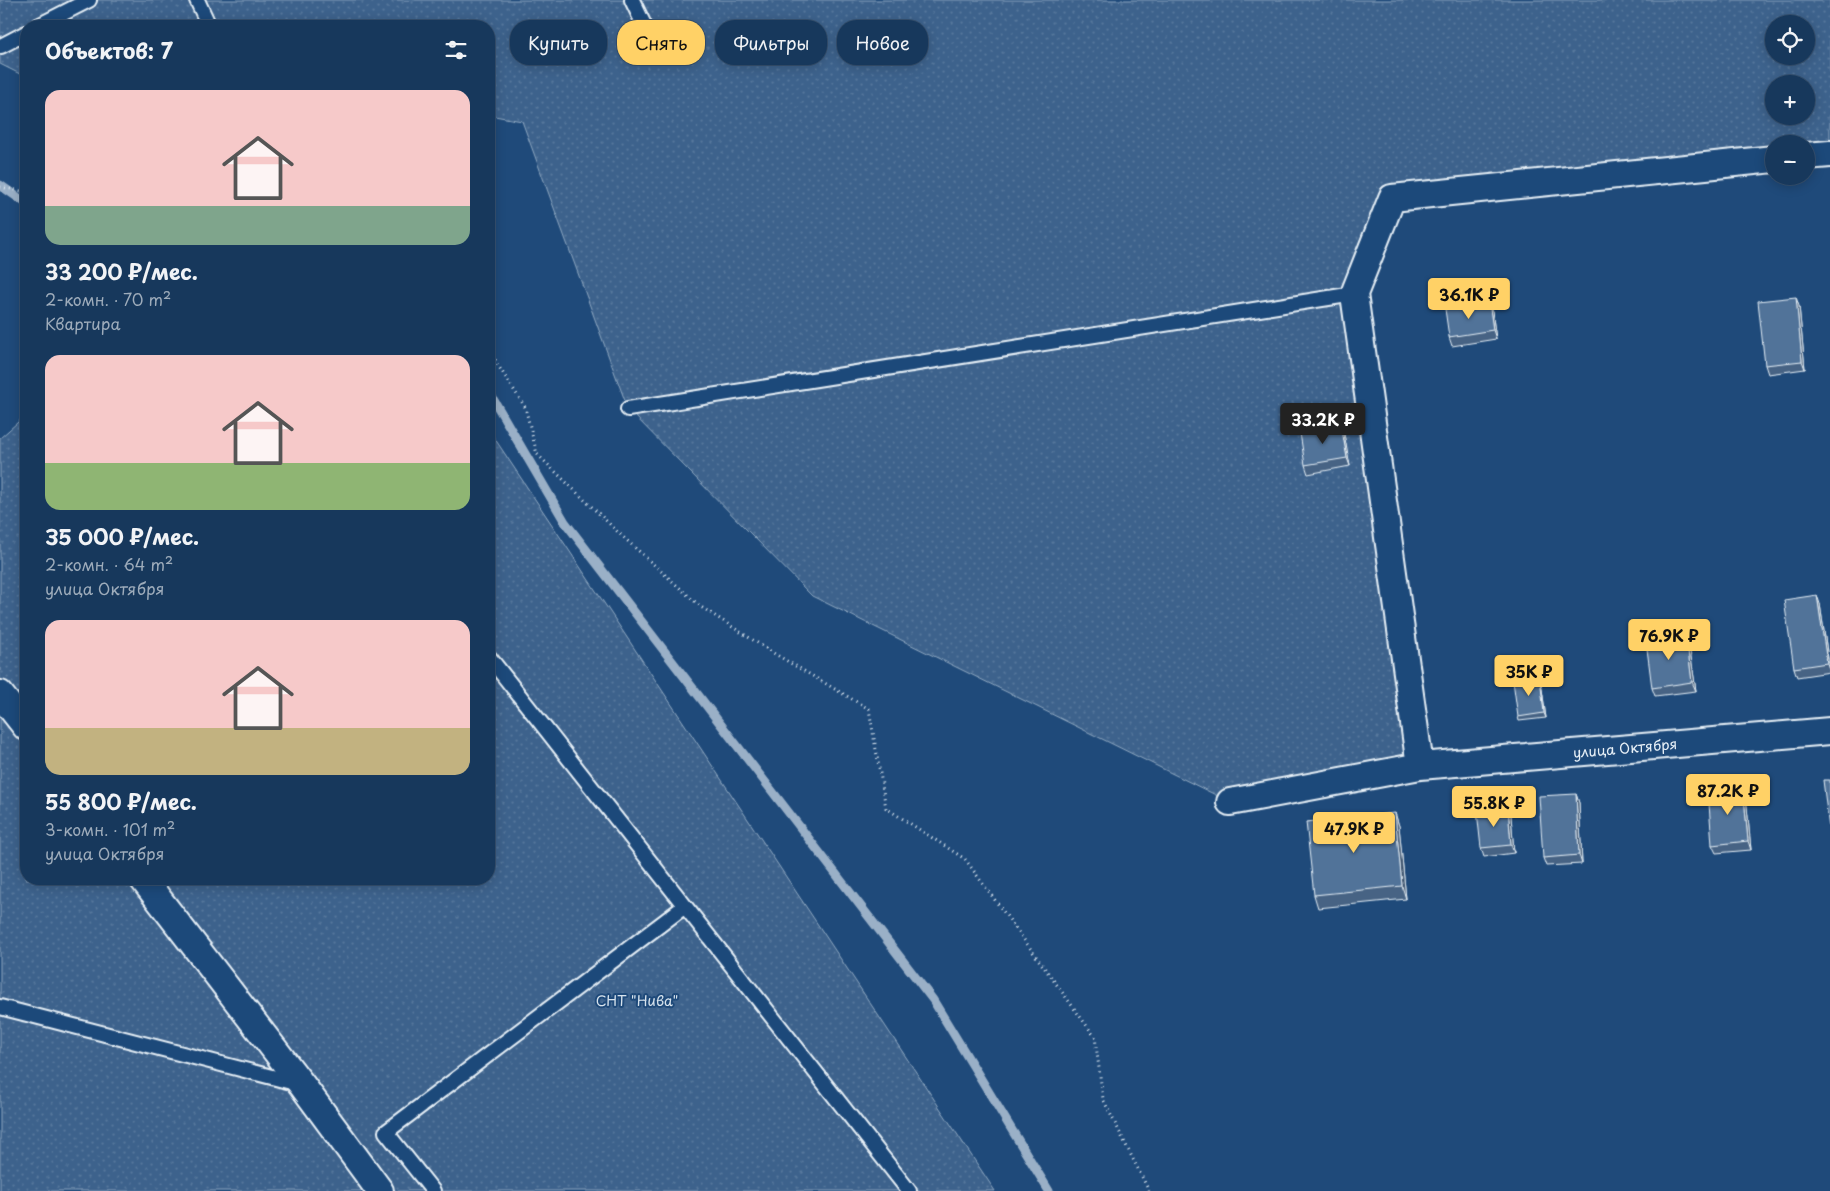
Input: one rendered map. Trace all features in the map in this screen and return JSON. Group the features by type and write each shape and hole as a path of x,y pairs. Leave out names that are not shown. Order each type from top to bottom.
{"street":[{"path":"1815,155 1830,154"},
{"path":"1420,766 1354,294 1392,198 1765,160"},
{"path":"0,694 20,720"},
{"name":"улица Октября","path":"1230,802 1420,766 1830,731"},
{"path":"148,885 302,1085 380,1191"}],"lane":[{"path":"50,20 89,0"},
{"path":"197,0 205,20"},
{"path":"632,0 642,20"},
{"path":"1,46 20,35"},
{"path":"628,409 1354,294"},
{"path":"495,665 909,1191"},
{"path":"433,1191 386,1132 685,906"},
{"path":"0,1006 302,1085"}],"path":[{"path":"0,187 20,191"},
{"path":"495,360 525,407 537,454 622,536 700,607 869,709 886,808 965,859 1095,1037 1103,1099 1149,1191"}],"green space":[{"path":"0,0 1830,0 1830,154 1815,148 1815,135 1765,135 1765,160 1392,198 1354,294 1420,766 1230,802 812,596 628,409 522,121 495,116 495,20 20,20 20,74 0,64"},
{"name":"СНТ \"Нива\"","path":"20,420 20,885 495,885 495,439 995,1191 0,1191 0,438"}],"building":[{"path":"1796,297 1802,361 1765,365 1758,301"},
{"path":"1489,302 1493,330 1449,337 1445,309"},
{"path":"1341,425 1347,458 1305,465 1300,433"},
{"path":"1817,595 1827,663 1794,668 1784,600"},
{"path":"1686,635 1692,682 1652,688 1646,641"},
{"path":"1540,678 1544,713 1518,717 1513,681"},
{"path":"1823,780 1830,780 1830,837"},
{"path":"1743,787 1748,841 1712,845 1708,790"},
{"path":"1576,794 1579,855 1543,858 1539,796"},
{"path":"1508,808 1511,845 1481,848 1477,811"},
{"path":"1395,813 1402,886 1314,895 1306,822"}],"waterway":[{"path":"0,185 20,199"},
{"path":"495,402 565,522 933,1000 1049,1191"}]}
